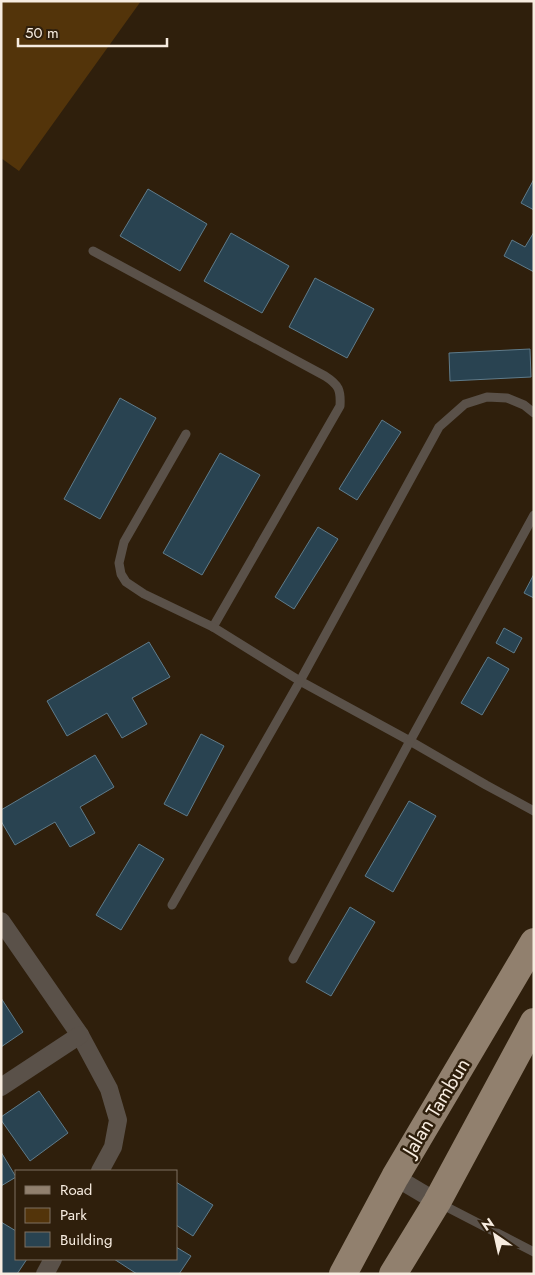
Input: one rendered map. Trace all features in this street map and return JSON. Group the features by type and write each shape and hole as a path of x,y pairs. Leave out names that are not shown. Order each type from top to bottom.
{"main road":[{"name":"Jalan Tambun","path":"343,1274 395,1177 534,942"},
{"path":"394,1274 437,1202 534,1022"}],"street":[{"path":"1,921 80,1035 110,1089 118,1120 113,1147 101,1170"},
{"path":"1,1087 80,1035"},
{"path":"395,1177 437,1202"},
{"path":"45,1274 52,1260"}],"lane":[{"path":"93,251 325,376 333,381 341,396 340,406 213,627"},
{"path":"172,904 300,681 439,427 465,404 487,397 506,398 524,405 534,414"},
{"path":"186,434 124,542 118,563 121,574 126,582 144,594 213,627 300,681 534,811"},
{"path":"293,959 534,515"},
{"path":"437,1202 534,1252"}],"green space":[{"path":"1,1 141,1 19,171 1,158"}],"building":[{"path":"534,179 534,210 521,203"},
{"path":"148,189 207,224 180,271 120,236"},
{"path":"534,232 534,272 504,256 512,240 525,247"},
{"path":"231,233 289,266 262,313 204,281"},
{"path":"315,278 374,309 347,358 289,327"},
{"path":"530,349 531,377 450,381 449,353"},
{"path":"120,398 156,418 100,519 64,499"},
{"path":"382,420 401,432 357,500 339,489"},
{"path":"220,453 260,475 202,575 163,553"},
{"path":"318,527 338,539 294,609 275,597"},
{"path":"534,574 534,598 524,593"},
{"path":"504,628 522,638 514,653 496,643"},
{"path":"149,642 170,677 132,698 147,724 122,738 107,713 67,736 47,701"},
{"path":"488,657 509,669 482,715 461,703"},
{"path":"201,734 224,746 187,816 164,804"},
{"path":"95,755 114,787 80,807 95,833 70,847 55,822 15,845 1,821 1,810"},
{"path":"409,801 436,816 393,892 365,876"},
{"path":"139,844 164,859 121,930 96,915"},
{"path":"350,907 375,922 331,996 306,982"},
{"path":"1,998 23,1032 1,1047"},
{"path":"39,1091 68,1133 30,1161 1,1120 1,1117"},
{"path":"1,1152 15,1178 1,1186"},
{"path":"178,1183 213,1205 193,1236 178,1226"},
{"path":"1,1222 15,1230 15,1260 26,1260 17,1274 1,1274"},
{"path":"178,1248 191,1256 179,1274 137,1274 116,1260 178,1260"}]}
